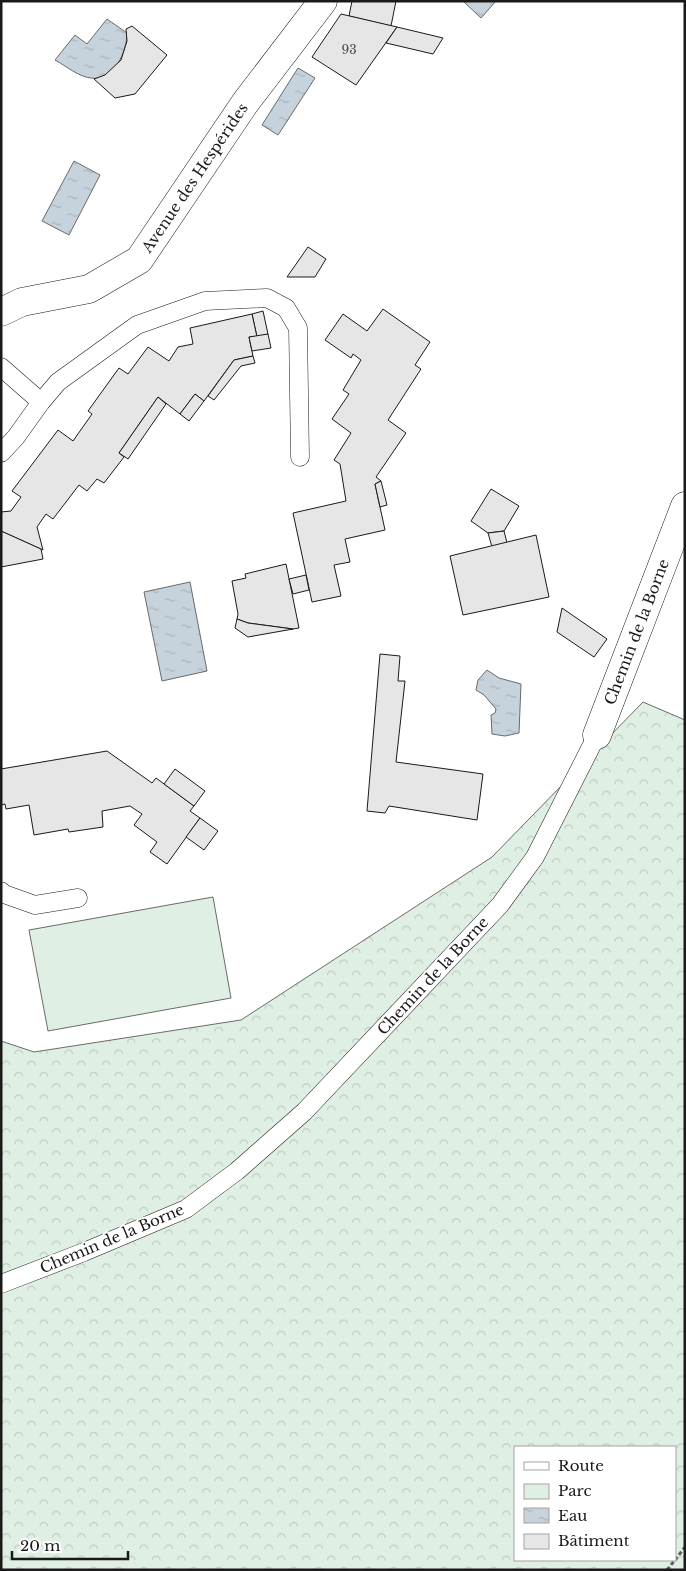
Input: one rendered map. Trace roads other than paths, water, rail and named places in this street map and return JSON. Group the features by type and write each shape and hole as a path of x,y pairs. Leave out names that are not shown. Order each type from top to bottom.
{"street":[{"name":"Avenue des Hespérides","path":"1,312 22,302 89,289 139,260 245,103 323,1"},
{"name":"Chemin de la Borne","path":"597,735 685,506"}],"lane":[{"path":"1,453 16,437 58,382 137,325 205,301 267,298 286,308 298,328 300,457"},
{"path":"1,367 41,402"},
{"name":"Chemin de la Borne","path":"1,1284 84,1252 186,1209 237,1171 304,1112 500,905 534,857 597,735"},
{"path":"1,891 4,894 35,905 78,898"}],"water":[{"path":"463,1 496,1 481,18"},
{"path":"107,19 127,33 125,48 118,64 106,75 99,78 86,77 55,60 75,35 87,44"},
{"path":"298,68 315,78 278,135 262,125"},
{"path":"74,161 100,175 69,235 42,221"},
{"path":"190,582 207,671 162,681 144,592"},
{"path":"487,670 499,678 521,684 519,733 505,736 492,734 491,715 495,713 496,709 484,695 476,690 478,680"}]}
